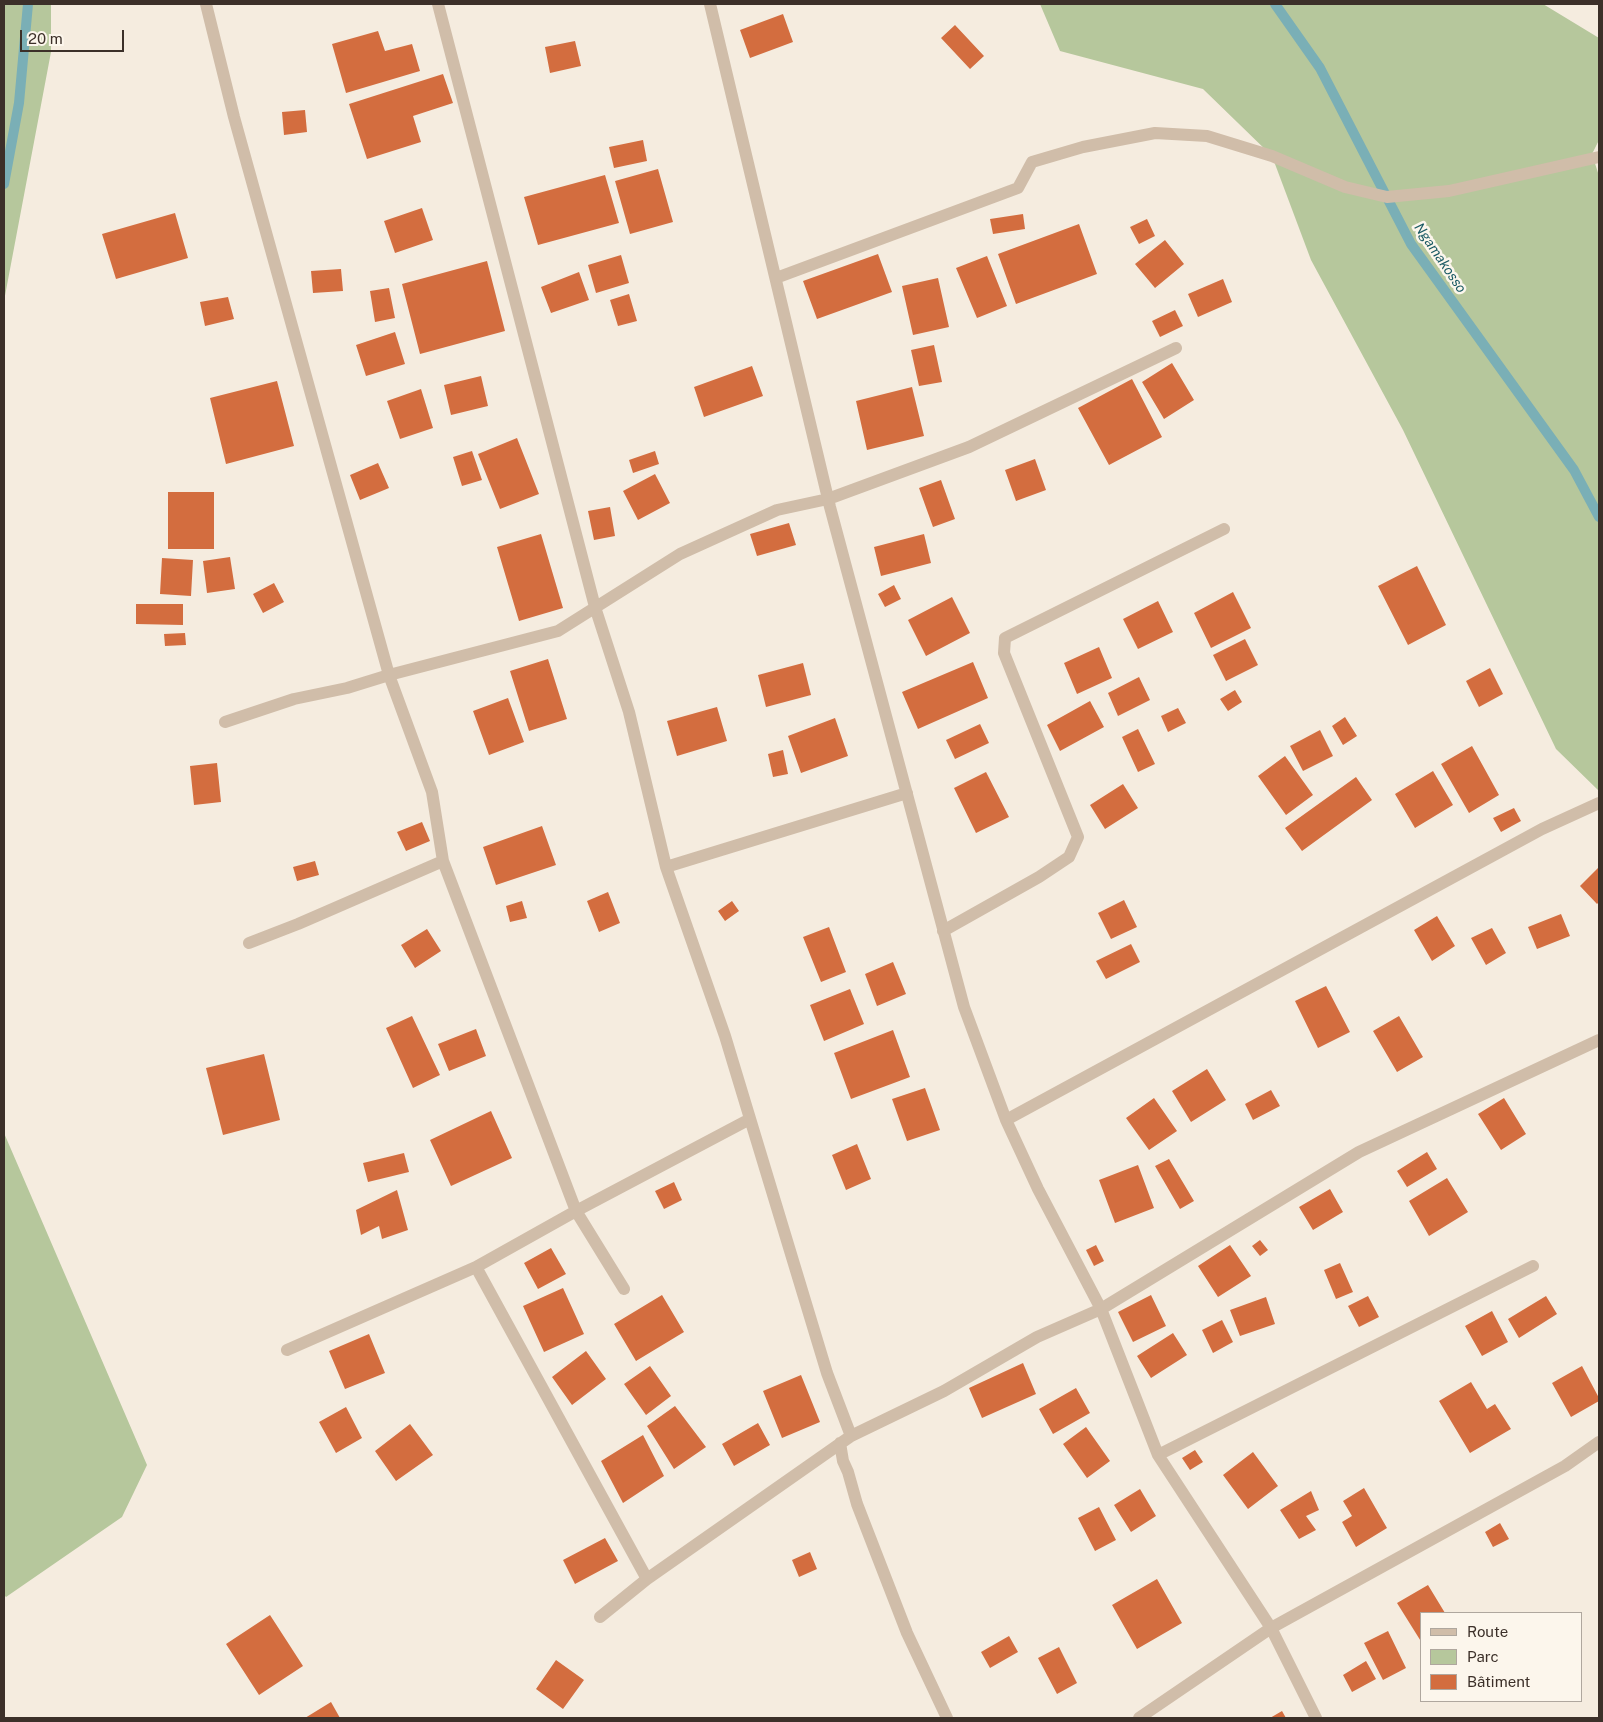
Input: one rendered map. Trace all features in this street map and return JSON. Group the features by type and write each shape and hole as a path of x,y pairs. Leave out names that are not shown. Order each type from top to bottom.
{"street":[{"path":"206,4 236,126 389,675 432,792 443,861 576,1211 624,1289"},
{"path":"438,4 595,607 629,712 666,867 725,1036 827,1373 845,1440 843,1461 857,1504 907,1633 947,1718"},
{"path":"710,4 828,499 964,1007 1006,1120 1038,1189 1101,1309 1158,1455 1270,1628 1316,1718"},
{"path":"776,278 1018,188 1032,162 1083,147 1155,133 1206,136 1272,156 1345,187 1387,197 1449,191 1599,157"},
{"path":"225,722 294,699 347,688 389,675 558,631 680,554 778,510 828,499 969,447 1176,348"},
{"path":"943,931 1039,877 1069,857 1078,837 1004,653 1006,638 1224,529"},
{"path":"666,867 906,793"},
{"path":"1006,1120 1542,829 1599,803"},
{"path":"249,943 298,924 443,861"},
{"path":"600,1617 647,1579 845,1440 944,1391 1037,1337 1101,1309 1360,1152 1599,1040"},
{"path":"287,1350 476,1266 750,1119"},
{"path":"476,1266 647,1579"},
{"path":"1158,1455 1533,1266"},
{"path":"1140,1718 1270,1628 1564,1466 1599,1442"}],"green space":[{"path":"4,4 51,4 51,52 4,301"},
{"path":"1040,4 1543,4 1599,38 1599,140 1592,154 1599,176 1599,791 1556,749 1403,430 1311,260 1272,156 1203,89 1060,51"},
{"path":"4,1133 147,1465 122,1517 6,1597 4,1595"}],"building":[{"path":"783,14 793,42 750,58 740,30"},
{"path":"955,25 984,56 970,69 941,38"},
{"path":"378,31 385,51 412,44 420,71 346,93 332,44"},
{"path":"575,41 581,66 550,73 545,47"},
{"path":"443,74 453,103 413,116 421,142 367,159 349,104"},
{"path":"305,110 307,132 284,135 282,112"},
{"path":"643,140 647,161 614,168 609,147"},
{"path":"658,169 673,222 630,234 615,181"},
{"path":"605,175 619,223 538,245 524,197"},
{"path":"422,208 433,240 395,253 384,221"},
{"path":"175,213 188,258 116,279 102,234"},
{"path":"1023,214 1025,229 993,234 990,219"},
{"path":"1147,219 1155,236 1139,244 1130,227"},
{"path":"1079,224 1097,274 1016,304 998,254"},
{"path":"1165,240 1184,264 1155,288 1135,264"},
{"path":"878,254 892,292 817,319 803,281"},
{"path":"621,255 629,283 596,293 588,265"},
{"path":"987,256 1007,306 977,318 956,268"},
{"path":"487,261 505,331 420,354 402,284"},
{"path":"341,269 343,291 313,293 311,271"},
{"path":"579,272 589,300 551,313 541,287"},
{"path":"938,278 949,327 913,335 902,286"},
{"path":"1223,279 1232,302 1198,317 1188,294"},
{"path":"389,288 395,318 375,322 370,291"},
{"path":"629,294 637,321 618,326 610,300"},
{"path":"228,297 234,319 205,326 200,302"},
{"path":"1175,310 1183,326 1160,337 1152,321"},
{"path":"395,332 405,364 366,376 356,345"},
{"path":"934,345 942,382 919,386 911,350"},
{"path":"1172,363 1194,400 1164,419 1142,382"},
{"path":"752,366 763,396 704,417 694,387"},
{"path":"481,376 488,406 451,415 444,385"},
{"path":"1132,379 1162,437 1109,465 1078,408"},
{"path":"277,381 294,446 226,464 210,398"},
{"path":"912,387 924,436 867,450 856,401"},
{"path":"421,389 433,428 400,439 387,401"},
{"path":"517,438 539,494 500,509 478,454"},
{"path":"472,451 482,480 462,486 453,457"},
{"path":"655,451 659,464 633,473 629,460"},
{"path":"1035,459 1046,490 1016,501 1005,470"},
{"path":"378,463 389,488 360,500 350,475"},
{"path":"655,474 670,503 638,520 623,491"},
{"path":"941,480 955,519 933,527 919,488"},
{"path":"168,492 214,492 214,549 168,549"},
{"path":"610,507 615,536 594,540 588,511"},
{"path":"789,523 796,545 757,556 750,534"},
{"path":"541,534 563,608 519,621 497,547"},
{"path":"924,534 931,563 881,576 874,547"},
{"path":"230,557 235,589 207,593 203,561"},
{"path":"162,558 193,560 191,596 160,594"},
{"path":"1417,566 1446,625 1408,645 1378,586"},
{"path":"274,583 284,602 263,613 253,594"},
{"path":"894,585 901,599 885,607 878,594"},
{"path":"1233,592 1251,628 1211,648 1194,613"},
{"path":"952,597 970,633 926,656 908,620"},
{"path":"1158,601 1173,632 1138,649 1123,619"},
{"path":"136,604 183,604 183,625 136,624"},
{"path":"185,633 186,645 165,646 164,634"},
{"path":"1245,639 1258,665 1226,681 1213,655"},
{"path":"1099,647 1112,678 1077,694 1064,663"},
{"path":"548,659 567,719 529,731 510,671"},
{"path":"973,662 988,698 918,729 902,692"},
{"path":"803,663 811,695 766,707 758,675"},
{"path":"1490,668 1503,694 1479,707 1466,681"},
{"path":"1139,677 1150,700 1118,716 1108,693"},
{"path":"1235,690 1242,702 1228,711 1220,699"},
{"path":"508,698 524,742 489,755 473,711"},
{"path":"1090,701 1104,727 1060,751 1047,725"},
{"path":"717,707 727,741 677,756 667,721"},
{"path":"1178,708 1186,723 1168,732 1161,716"},
{"path":"1345,717 1357,736 1343,745 1332,726"},
{"path":"835,718 848,756 801,773 788,736"},
{"path":"980,724 989,743 955,759 946,740"},
{"path":"1138,729 1155,764 1138,772 1122,737"},
{"path":"1320,730 1333,756 1303,771 1290,746"},
{"path":"1472,746 1499,795 1469,813 1441,764"},
{"path":"783,750 788,774 773,777 768,754"},
{"path":"1285,756 1313,795 1286,815 1258,776"},
{"path":"217,763 221,802 194,805 190,766"},
{"path":"1433,771 1453,805 1415,828 1395,794"},
{"path":"986,772 1009,817 976,833 954,788"},
{"path":"1356,777 1372,800 1302,851 1285,828"},
{"path":"1123,784 1138,808 1105,829 1090,805"},
{"path":"1514,808 1521,821 1501,832 1493,818"},
{"path":"422,822 430,841 406,851 397,832"},
{"path":"542,826 556,865 496,885 483,847"},
{"path":"315,861 319,875 297,881 293,867"},
{"path":"1599,867 1599,902 1597,904 1580,886"},
{"path":"608,892 620,923 599,932 587,901"},
{"path":"1124,900 1137,927 1111,939 1098,913"},
{"path":"522,901 527,918 510,922 506,906"},
{"path":"732,901 739,911 725,921 718,911"},
{"path":"1561,914 1570,936 1537,949 1528,927"},
{"path":"1437,916 1455,946 1432,961 1414,930"},
{"path":"829,927 846,972 821,982 803,937"},
{"path":"1492,928 1506,953 1486,965 1471,938"},
{"path":"427,929 441,951 415,968 401,945"},
{"path":"1131,944 1140,962 1106,979 1096,961"},
{"path":"893,962 906,994 877,1006 865,974"},
{"path":"1326,986 1350,1032 1318,1048 1295,1001"},
{"path":"850,989 864,1024 824,1041 810,1005"},
{"path":"412,1016 440,1075 413,1088 386,1028"},
{"path":"1399,1016 1423,1057 1397,1072 1373,1031"},
{"path":"476,1029 486,1056 449,1071 438,1044"},
{"path":"893,1030 910,1077 851,1099 834,1053"},
{"path":"264,1054 280,1120 223,1135 206,1068"},
{"path":"1207,1069 1226,1100 1191,1122 1172,1091"},
{"path":"925,1088 940,1130 907,1141 892,1099"},
{"path":"1271,1090 1280,1106 1253,1120 1245,1104"},
{"path":"1154,1098 1177,1131 1149,1150 1126,1118"},
{"path":"1504,1098 1526,1134 1501,1150 1478,1114"},
{"path":"491,1111 512,1158 451,1186 430,1140"},
{"path":"857,1144 871,1179 846,1190 832,1155"},
{"path":"1427,1152 1437,1169 1407,1187 1397,1171"},
{"path":"404,1153 409,1172 368,1182 363,1163"},
{"path":"1169,1159 1194,1201 1180,1209 1155,1166"},
{"path":"1138,1165 1154,1208 1115,1223 1099,1180"},
{"path":"1447,1178 1468,1212 1429,1236 1409,1201"},
{"path":"674,1182 682,1200 664,1209 655,1191"},
{"path":"1330,1189 1343,1212 1313,1230 1299,1207"},
{"path":"397,1190 408,1230 382,1239 379,1226 361,1235 356,1210"},
{"path":"1260,1240 1268,1250 1260,1256 1252,1246"},
{"path":"1096,1245 1104,1261 1094,1266 1086,1250"},
{"path":"1230,1245 1251,1276 1218,1297 1198,1266"},
{"path":"551,1248 566,1274 538,1289 524,1263"},
{"path":"1340,1263 1353,1292 1336,1299 1324,1270"},
{"path":"563,1288 584,1334 544,1352 523,1306"},
{"path":"662,1295 684,1332 636,1361 614,1324"},
{"path":"1151,1295 1166,1326 1133,1342 1118,1312"},
{"path":"1368,1296 1379,1317 1359,1327 1348,1306"},
{"path":"1546,1296 1557,1314 1519,1338 1508,1319"},
{"path":"1266,1297 1275,1324 1240,1336 1230,1310"},
{"path":"1492,1311 1508,1342 1482,1356 1465,1326"},
{"path":"1222,1320 1233,1342 1213,1353 1202,1330"},
{"path":"1173,1333 1187,1355 1151,1378 1137,1356"},
{"path":"369,1334 385,1373 345,1389 329,1351"},
{"path":"586,1351 606,1379 572,1405 552,1377"},
{"path":"1023,1363 1036,1394 982,1418 969,1388"},
{"path":"650,1366 671,1396 646,1415 624,1384"},
{"path":"1582,1366 1599,1401 1571,1417 1552,1383"},
{"path":"801,1375 820,1422 782,1438 763,1391"},
{"path":"1471,1382 1487,1409 1495,1404 1511,1429 1470,1453 1439,1401"},
{"path":"1076,1388 1090,1413 1053,1434 1039,1409"},
{"path":"675,1406 706,1447 674,1469 647,1426"},
{"path":"346,1407 362,1438 336,1453 319,1422"},
{"path":"758,1423 770,1445 734,1466 722,1444"},
{"path":"410,1424 433,1455 396,1481 375,1451"},
{"path":"1086,1427 1110,1461 1087,1478 1063,1444"},
{"path":"643,1435 664,1476 623,1503 601,1461"},
{"path":"1195,1450 1203,1462 1190,1470 1182,1458"},
{"path":"1253,1452 1278,1486 1248,1509 1223,1475"},
{"path":"1364,1488 1387,1528 1356,1547 1342,1522 1352,1516 1343,1501"},
{"path":"1140,1489 1156,1516 1131,1532 1114,1505"},
{"path":"1311,1491 1319,1510 1306,1516 1316,1530 1299,1539 1280,1510"},
{"path":"1099,1507 1116,1540 1095,1551 1078,1518"},
{"path":"1500,1523 1509,1539 1493,1547 1485,1532"},
{"path":"605,1538 618,1561 575,1584 563,1560"},
{"path":"810,1552 817,1569 799,1577 792,1560"},
{"path":"1157,1579 1182,1623 1137,1649 1112,1605"},
{"path":"1428,1585 1444,1612 1420,1612 1420,1640 1397,1603"},
{"path":"270,1615 303,1666 259,1695 226,1644"},
{"path":"1388,1631 1406,1668 1383,1680 1364,1643"},
{"path":"1009,1636 1018,1652 990,1668 981,1652"},
{"path":"1059,1647 1077,1683 1057,1694 1038,1658"},
{"path":"556,1660 584,1680 563,1709 536,1689"},
{"path":"1366,1661 1376,1679 1352,1692 1343,1675"},
{"path":"331,1702 340,1718 305,1718"},
{"path":"1282,1711 1286,1718 1270,1718"}],"waterway":[{"path":"4,184 19,103 28,4"},
{"name":"Ngamakosso","path":"1275,4 1320,68 1411,244 1574,470 1599,517"}]}
